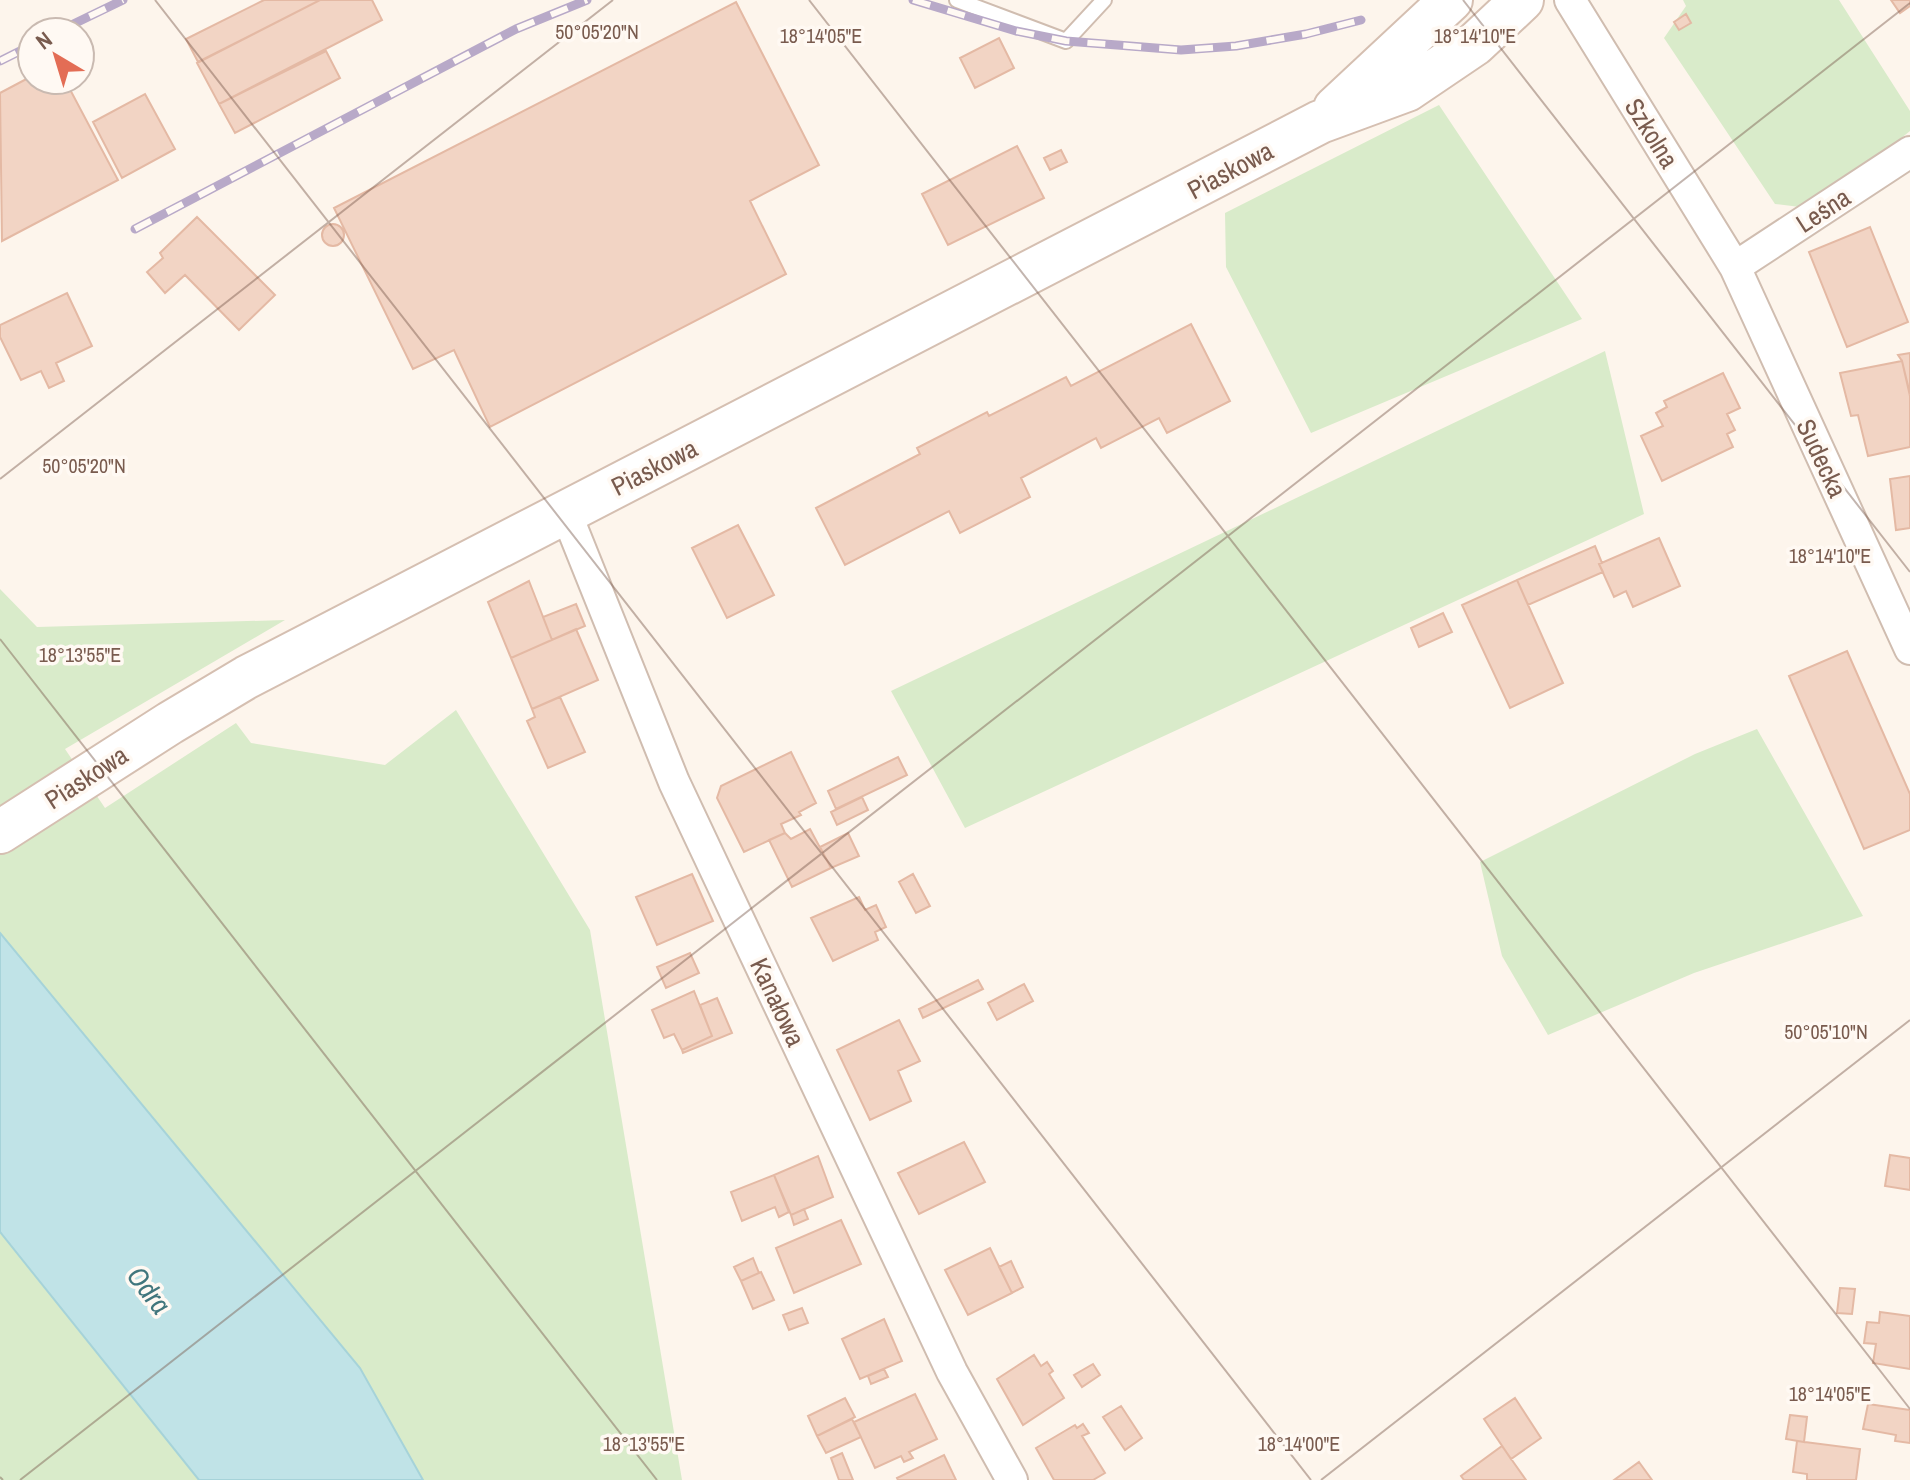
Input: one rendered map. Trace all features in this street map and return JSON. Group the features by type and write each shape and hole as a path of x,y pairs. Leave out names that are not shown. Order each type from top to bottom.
{"main road":[{"name":"Piaskowa","path":"1320,122 1451,0"},
{"name":"Piaskowa","path":"0,832 235,684 1320,122 1407,90 1475,44 1522,0"}],"street":[{"name":"Szkolna","path":"1570,0 1735,267"},
{"name":"Leśna","path":"1735,267 1910,152"},
{"name":"Sudecka","path":"1735,267 1910,649"},
{"name":"Kanałowa","path":"566,513 674,782 952,1372 1012,1480"}],"lane":[{"path":"957,0 1066,41 1104,0"}],"green space":[{"path":"1683,0 1839,0 1910,111 1910,131 1870,163 1800,207 1775,204 1664,38 1686,6"},
{"path":"1439,105 1582,319 1311,433 1226,267 1225,213"},
{"path":"1605,351 1644,514 965,828 891,691"},
{"path":"0,589 37,627 285,620 65,749 105,808 236,723 251,743 385,765 456,710 590,930 682,1480 423,1480 360,1368 0,933"},
{"path":"1757,729 1863,916 1694,973 1548,1035 1502,956 1480,862 1695,754"},
{"path":"0,1232 22,1260 199,1480 0,1480"}],"water":[{"name":"Odra","path":"0,933 360,1368 423,1480 199,1480 0,1232"}],"building":[{"path":"264,0 320,0 198,62 186,39"},
{"path":"320,0 372,0 382,20 219,104 197,63"},
{"path":"1891,0 1910,0 1910,6 1900,13"},
{"path":"736,2 819,165 750,201 786,274 490,427 454,350 413,369 334,208"},
{"path":"1686,14 1691,23 1679,30 1674,22"},
{"path":"999,38 1014,68 975,88 960,58"},
{"path":"326,51 340,78 235,133 219,104"},
{"path":"16,84 16,96 73,96 118,180 2,241 0,93"},
{"path":"145,94 175,149 122,178 93,122"},
{"path":"1017,146 1044,198 948,245 922,194"},
{"path":"1061,150 1067,162 1050,170 1044,158"},
{"path":"197,217 275,295 239,330 185,275 165,293 147,272 163,258 160,253"},
{"path":"333,224 341,227 344,235 341,243 333,246 325,243 322,235 325,227"},
{"path":"1870,227 1908,322 1847,347 1809,252"},
{"path":"67,293 92,346 56,363 64,381 49,388 41,371 21,380 0,337 0,325"},
{"path":"1191,324 1230,401 1167,433 1159,418 1101,448 1096,438 1021,478 1030,497 960,533 949,511 845,565 816,508 920,454 917,448 987,412 989,416 1066,377 1071,386"},
{"path":"1910,353 1910,394 1898,355"},
{"path":"1902,361 1910,396 1910,447 1868,456 1858,415 1851,416 1840,373"},
{"path":"1723,373 1740,408 1727,414 1735,430 1727,434 1733,447 1662,481 1641,436 1663,426 1656,413 1667,407 1664,401"},
{"path":"1910,476 1910,528 1896,530 1890,479"},
{"path":"738,525 774,595 727,618 692,548"},
{"path":"1659,538 1680,586 1633,607 1626,591 1614,597 1599,564"},
{"path":"1595,546 1603,572 1528,605 1517,580"},
{"path":"1517,580 1563,683 1510,708 1462,605"},
{"path":"529,581 552,640 511,658 488,602"},
{"path":"576,604 585,626 552,640 543,617"},
{"path":"1443,613 1452,632 1419,647 1411,628"},
{"path":"576,629 598,680 532,709 511,658"},
{"path":"1847,651 1910,794 1910,830 1864,849 1789,676"},
{"path":"560,697 585,752 548,768 527,721 535,717 532,709"},
{"path":"791,752 816,803 799,812 801,815 781,824 785,833 744,852 717,798 721,786"},
{"path":"898,757 907,775 836,809 828,791"},
{"path":"862,797 868,810 837,825 831,812"},
{"path":"810,829 831,868 792,887 769,840 785,833 791,839"},
{"path":"848,833 859,856 831,868 820,847"},
{"path":"692,874 713,921 657,945 636,897"},
{"path":"913,874 930,906 916,913 899,882"},
{"path":"859,897 865,910 876,905 886,927 875,932 878,940 833,961 811,918"},
{"path":"690,953 699,973 666,988 657,967"},
{"path":"978,980 983,989 923,1018 919,1009"},
{"path":"1024,984 1033,1001 997,1020 988,1003"},
{"path":"694,991 712,1036 682,1050 674,1034 664,1038 652,1010"},
{"path":"717,998 732,1033 683,1053 682,1050 712,1036 700,1005"},
{"path":"899,1020 920,1061 898,1071 911,1101 870,1120 837,1050"},
{"path":"964,1142 985,1182 919,1214 898,1173"},
{"path":"1890,1155 1910,1158 1910,1190 1885,1186"},
{"path":"818,1156 833,1197 791,1215 774,1175"},
{"path":"774,1175 789,1212 779,1217 775,1207 742,1221 731,1192"},
{"path":"804,1209 808,1219 794,1225 791,1215"},
{"path":"841,1220 861,1264 794,1293 776,1248"},
{"path":"990,1248 1012,1293 968,1315 945,1270"},
{"path":"753,1258 759,1273 741,1281 734,1267"},
{"path":"1011,1261 1023,1287 1012,1293 999,1267"},
{"path":"761,1272 774,1300 753,1309 741,1281"},
{"path":"1840,1288 1855,1289 1852,1314 1837,1313"},
{"path":"802,1308 808,1323 789,1330 783,1315"},
{"path":"1880,1312 1910,1316 1910,1369 1873,1363 1876,1344 1864,1343 1867,1322 1879,1323"},
{"path":"884,1319 902,1361 860,1379 842,1339"},
{"path":"1034,1355 1041,1366 1047,1362 1053,1371 1049,1374 1064,1398 1023,1425 997,1379"},
{"path":"1093,1364 1100,1375 1082,1387 1074,1375"},
{"path":"884,1369 888,1377 871,1384 868,1376"},
{"path":"915,1394 937,1439 909,1452 913,1458 904,1462 901,1456 875,1468 854,1422"},
{"path":"845,1398 855,1417 817,1436 808,1416"},
{"path":"1515,1398 1541,1438 1511,1459 1484,1419"},
{"path":"1868,1404 1910,1410 1910,1443 1895,1441 1896,1435 1863,1429"},
{"path":"1121,1406 1142,1438 1125,1450 1103,1417"},
{"path":"1790,1415 1807,1417 1804,1442 1786,1439"},
{"path":"852,1419 861,1437 826,1453 817,1436"},
{"path":"1083,1424 1089,1433 1082,1436 1105,1473 1093,1480 1054,1480 1036,1448 1075,1425 1077,1428"},
{"path":"1797,1441 1860,1449 1856,1480 1807,1480 1807,1474 1793,1472"},
{"path":"1502,1446 1526,1480 1464,1480 1461,1476"},
{"path":"842,1453 853,1480 839,1480 831,1458"},
{"path":"944,1455 956,1480 898,1480 897,1478"},
{"path":"1639,1462 1652,1480 1614,1480"}],"railway":[{"path":"90,16 123,0"},
{"path":"135,229 516,29 587,0"},
{"path":"913,0 1016,31 1066,41 1181,50 1236,46 1306,34 1361,20"},
{"path":"0,61 16,53"}]}
